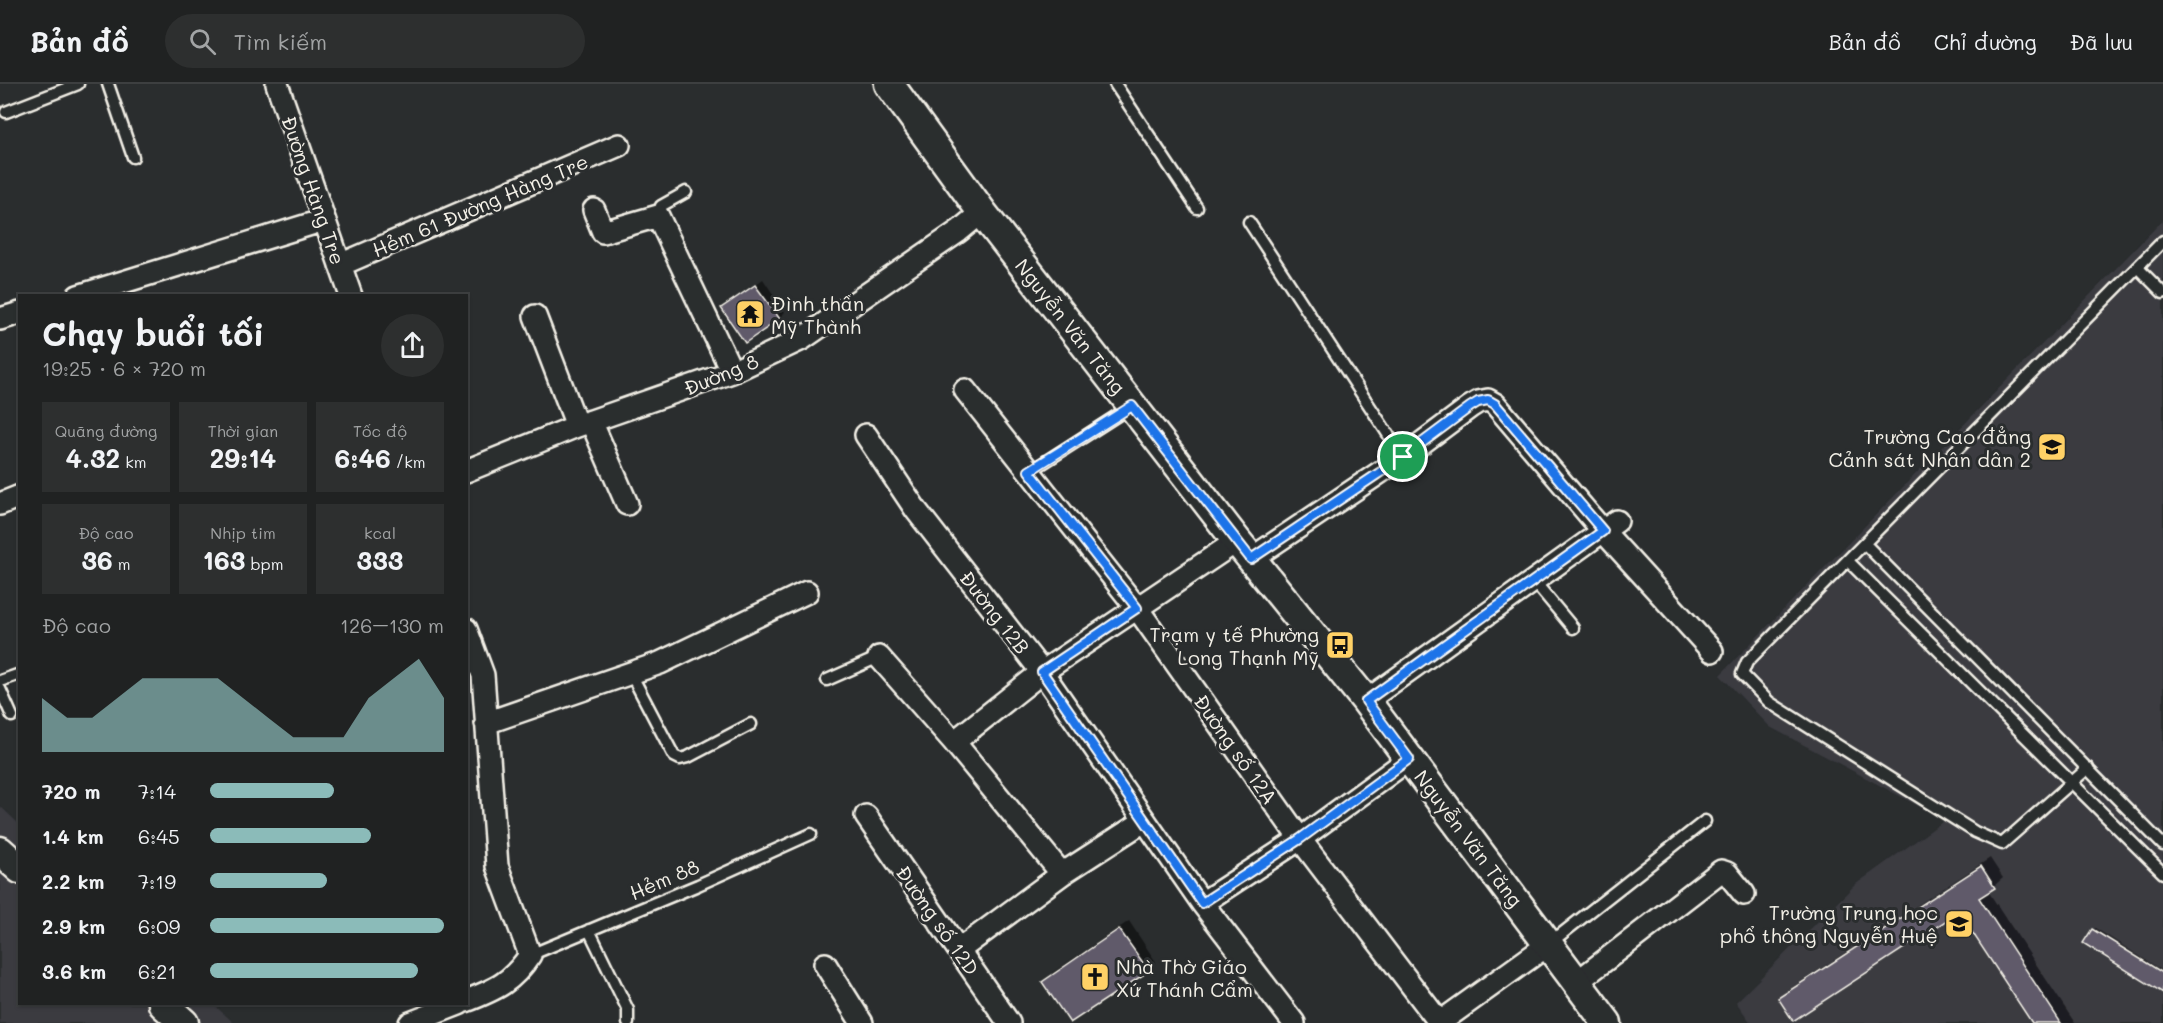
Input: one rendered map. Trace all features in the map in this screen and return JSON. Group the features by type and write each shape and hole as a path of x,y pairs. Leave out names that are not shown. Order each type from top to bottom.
{"main road":[{"name":"Nguyễn Văn Tăng","path":"889,84 982,212 1244,550 1366,701 1607,1023"},
{"path":"0,851 18,867"},
{"path":"164,1005 184,1023"}],"street":[{"name":"Đường Hàng Tre","path":"277,84 350,294"},
{"name":"Hẻm 61 Đường Hàng Tre","path":"340,265 619,145"},
{"path":"594,210 603,232 658,216 732,372"},
{"name":"Đường 8","path":"468,470 584,424 732,372 802,339 959,231 982,212"},
{"path":"84,294 324,220"},
{"path":"0,319 18,314"},
{"path":"535,316 584,424 627,504"},
{"name":"Đường số 12A","path":"965,390 1137,608 1300,839 1439,1023"},
{"path":"954,742 1042,672 1137,608 1244,550 1403,457 1470,407 1488,400 1495,404 1610,526 1712,651"},
{"name":"Đường 12B","path":"866,435 916,510 1042,672 1202,903 1294,1023"},
{"path":"0,504 18,497"},
{"path":"1366,701 1610,526"},
{"path":"486,723 660,663 807,592"},
{"path":"468,641 486,723 497,866 530,955 518,973 492,990 468,1000"},
{"path":"879,657 954,742 1062,874"},
{"path":"1202,903 1300,839 1409,759"},
{"name":"Đường số 12D","path":"866,816 1010,1023"},
{"path":"959,950 1062,874 1144,821"},
{"path":"1577,982 1721,871 1727,873 1744,894"},
{"path":"1439,1023 1549,944"},
{"path":"825,964 862,1023"},
{"path":"410,1023 456,1005"}],"lane":[{"path":"6,112 78,84"},
{"path":"108,84 133,157"},
{"path":"1115,84 1197,208"},
{"path":"658,216 660,206 686,192"},
{"path":"1249,222 1403,457"},
{"path":"2088,768 2002,844 1975,832 1769,702 1742,674 1747,662 2137,267 2161,248"},
{"path":"2137,267 2163,293"},
{"path":"1029,471 1132,406"},
{"path":"1865,544 2163,844"},
{"path":"1848,561 2071,782 2161,867"},
{"path":"1534,582 1572,628"},
{"path":"827,680 879,657"},
{"path":"632,674 674,756 680,759 751,724"},
{"path":"0,681 18,675"},
{"path":"0,689 12,716"},
{"path":"1549,944 1705,821"},
{"name":"Hẻm 88","path":"530,955 698,885 811,834"},
{"path":"589,930 628,1010 628,1023"}],"shaded area":[{"name":"Trường Cao đẳng Cảnh sát Nhân dân 2","path":"2163,220 2163,1023 1751,1023 1736,1002 1856,884 1945,820 1770,727 1720,675"},
{"path":"0,806 18,823 18,1005 214,1005 234,1023 0,1023"}],"building":[{"name":"Đình thần Mỹ Thành","path":"755,285 780,319 745,343 721,308"},
{"path":"1981,866 1995,888 1979,898 2061,1023 2032,1023 1959,912 1793,1021 1778,998"},
{"name":"Nhà Thờ Giáo Xứ Thánh Cẩm","path":"1119,929 1149,971 1070,1023 1042,982"},
{"path":"2092,929 2163,973 2163,993 2083,943"}],"place":[{"name":"Đình thần Mỹ Thành","path":"750,314"},
{"name":"Trường Cao đẳng Cảnh sát Nhân dân 2","path":"2052,447"},
{"name":"Trạm y tế Phường Long Thạnh Mỹ","path":"1340,645"},
{"name":"Trường Trung học phổ thông Nguyễn Huệ","path":"1959,924"},
{"name":"Nhà Thờ Giáo Xứ Thánh Cẩm","path":"1095,977"}],"route":[{"path":"1488,400 1495,404 1603,531 1366,701 1409,759 1300,839 1202,903 1042,672 1137,608 1029,471 1132,406 1251,559 1403,457 1470,407 1488,400"}]}
